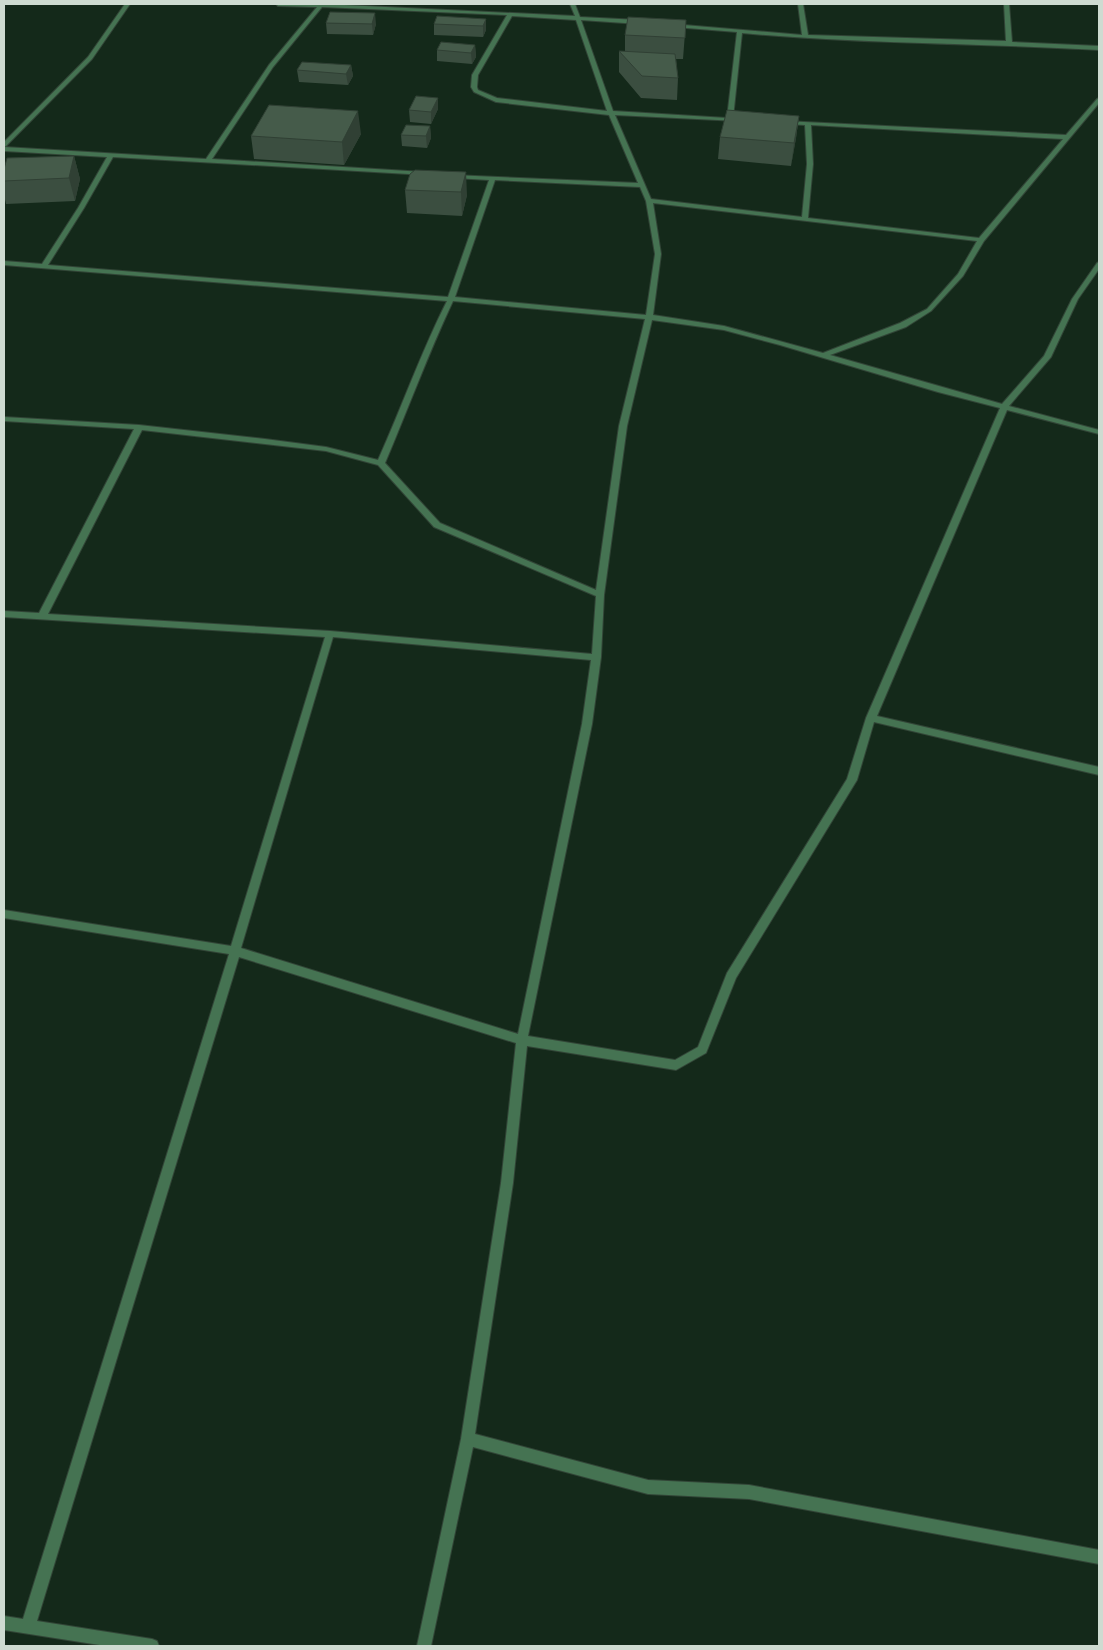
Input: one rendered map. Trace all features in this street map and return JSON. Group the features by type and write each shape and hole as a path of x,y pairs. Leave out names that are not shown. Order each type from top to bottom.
{"street":[{"path":"4,145 90,58 127,4"},
{"path":"278,4 577,17 644,22"},
{"path":"424,1646 468,1439 507,1183 522,1040 587,724 596,657 600,595 623,426 649,317 658,254 649,201 611,114 573,4"},
{"path":"801,4 805,37"},
{"path":"1007,4 1010,43"},
{"path":"208,160 271,66 321,5"},
{"path":"510,14 475,75 474,87 480,94 496,100 611,114 740,120"},
{"path":"664,24 805,37 1010,43 1099,48"},
{"path":"730,119 740,31"},
{"path":"823,355 903,325 928,310 961,276 981,240 1099,100"},
{"path":"779,122 1067,137"},
{"path":"805,220 810,164 808,124"},
{"path":"4,149 433,175"},
{"path":"44,266 111,155"},
{"path":"443,176 642,185"},
{"path":"380,463 407,403 433,336 451,298 492,179"},
{"path":"649,201 981,240"},
{"path":"4,263 451,298 649,317 724,328 1099,432"},
{"path":"4,914 235,951 522,1040 676,1065 702,1050 731,976 852,780 863,750 871,718 1004,407 1047,357 1075,299 1099,264"},
{"path":"4,419 139,426 326,449 380,463 437,526 600,595"},
{"path":"42,616 139,426"},
{"path":"4,614 330,634 596,657"},
{"path":"28,1626 330,634"},
{"path":"871,718 1099,771"},
{"path":"468,1439 648,1487 750,1492 1099,1558"},
{"path":"4,1623 152,1646"}],"building":[{"path":"330,12 375,13 372,24 326,23"},
{"path":"437,16 486,19 483,26 434,24"},
{"path":"628,17 686,20 685,38 625,35"},
{"path":"441,42 475,45 471,53 437,50"},
{"path":"619,51 675,54 678,78 642,76"},
{"path":"302,62 351,65 346,74 297,70"},
{"path":"416,96 438,98 431,112 409,110"},
{"path":"269,105 358,111 342,142 251,136"},
{"path":"727,110 799,116 794,143 720,137"},
{"path":"406,125 430,126 426,136 401,135"},
{"path":"74,156 69,178 4,181 4,169 7,158"},
{"path":"415,170 466,172 461,192 405,190 410,174"}]}
